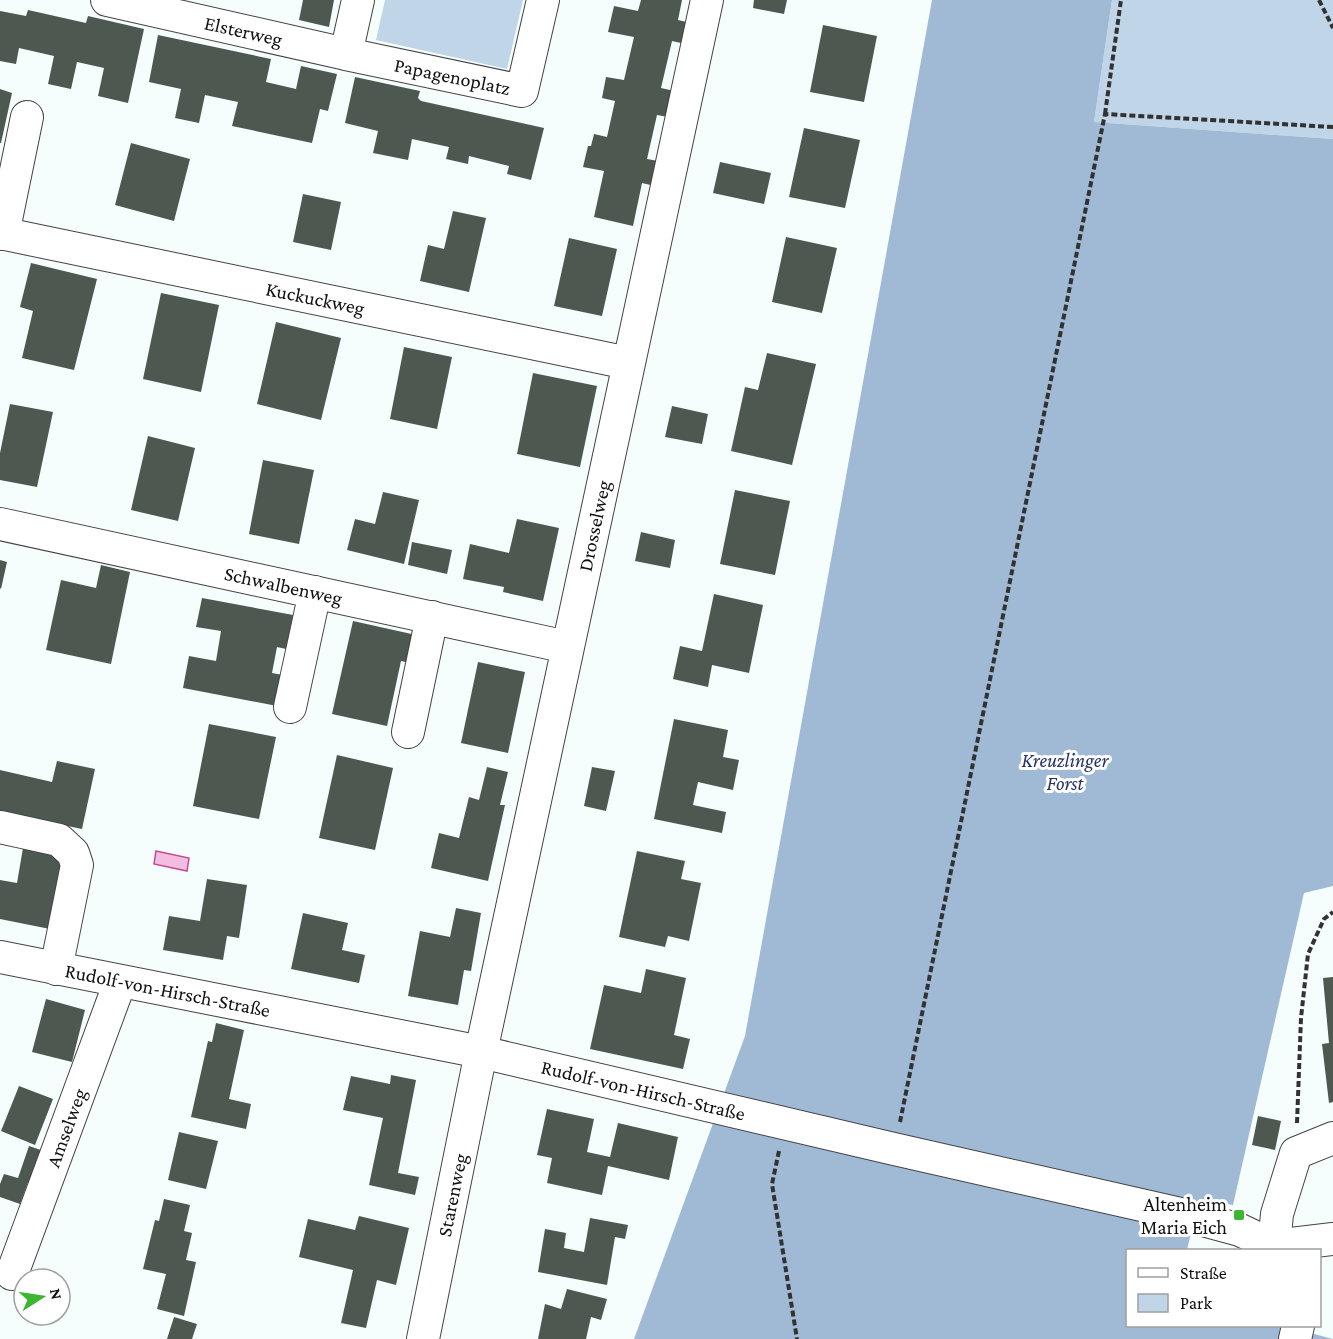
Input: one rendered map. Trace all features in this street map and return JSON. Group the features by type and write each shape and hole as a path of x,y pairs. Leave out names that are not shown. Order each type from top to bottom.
{"street":[{"name":"Elsterweg","path":"106,0 346,54"},
{"path":"346,54 358,0"},
{"name":"Papagenoplatz","path":"346,54 522,91 543,0"},
{"name":"Drosselweg","path":"481,1052 707,0"},
{"name":"Kuckuckweg","path":"27,117 2,233 628,363"},
{"name":"Schwalbenweg","path":"0,524 567,646"},
{"path":"290,707 315,592"},
{"path":"408,732 432,617"},
{"path":"0,827 59,840 73,853 77,865 56,969"},
{"name":"Rudolf-von-Hirsch-Straße","path":"0,957 481,1052 1181,1214 1240,1230 1275,1248"},
{"name":"Amselweg","path":"15,1267 120,981"},
{"name":"Starenweg","path":"423,1339 481,1052"},
{"path":"1333,1138 1296,1154 1277,1214 1275,1248 1333,1239"}],"path":[{"path":"894,1149 1105,114 1122,0"},
{"path":"1319,0 1333,28"},
{"path":"1105,114 1333,127"},
{"path":"1296,1154 1301,1018 1308,954 1324,919 1333,912"},
{"path":"785,1124 772,1184 797,1339"}],"green space":[{"path":"385,0 523,0 507,69 376,40"},
{"name":"Kreuzlinger Forst","path":"932,0 1112,0 1094,122 1333,139 1333,886 1304,893 1233,1205 1199,1199 1187,1249 1126,1249 1126,1327 1288,1327 1333,1339 634,1339 745,1036"},
{"path":"1112,0 1333,0 1333,139 1094,122"}],"shaded area":[{"path":"156,851 189,858 187,871 154,864"}],"building":[{"path":"303,0 334,0 329,27 299,20"},
{"path":"641,0 682,0 678,20 695,24 690,45 672,41 661,88 679,92 674,118 657,115 647,159 664,162 659,187 642,183 633,226 594,217 604,171 583,167 588,146 591,146 594,134 607,137 615,101 602,98 606,77 624,80 634,37 608,32 614,6 638,11"},
{"path":"754,0 787,0 784,14 753,8"},
{"path":"28,10 86,23 88,16 144,29 128,103 98,96 104,68 77,62 71,89 48,84 54,56 19,48 16,64 0,61 0,11 26,16"},
{"path":"823,25 877,36 864,102 810,92"},
{"path":"158,35 271,59 266,82 296,89 301,66 337,74 328,111 320,109 312,143 232,126 238,102 205,95 199,123 175,118 181,89 149,82"},
{"path":"355,77 420,91 418,98 421,101 544,128 531,180 507,174 509,166 469,156 468,164 446,159 449,147 412,139 408,160 373,153 378,131 345,123"},
{"path":"0,89 12,93 1,143 0,143"},
{"path":"804,128 860,140 845,208 789,197"},
{"path":"131,143 190,159 174,221 115,205"},
{"path":"720,162 771,173 764,204 713,193"},
{"path":"303,194 341,202 331,250 293,242"},
{"path":"453,211 486,218 469,292 420,281 428,245 444,249"},
{"path":"786,237 837,248 822,313 772,302"},
{"path":"569,238 617,249 602,316 554,306"},
{"path":"31,263 97,279 74,370 22,358 33,311 20,307"},
{"path":"161,293 219,305 201,392 143,379"},
{"path":"276,322 341,338 321,420 257,404"},
{"path":"404,347 452,357 437,429 390,419"},
{"path":"767,353 816,364 792,465 731,451 745,387 758,390"},
{"path":"533,373 597,386 580,467 517,454"},
{"path":"10,404 53,412 37,487 0,480 0,453"},
{"path":"672,406 708,414 702,444 665,437"},
{"path":"148,436 195,448 178,521 131,510"},
{"path":"263,460 314,470 299,544 249,534"},
{"path":"735,490 790,501 775,575 720,564"},
{"path":"383,492 419,500 404,564 347,550 355,519 375,524"},
{"path":"517,519 559,528 543,601 503,592 504,587 463,579 470,544 509,553"},
{"path":"641,532 675,540 670,568 635,561"},
{"path":"412,542 452,550 447,574 408,565"},
{"path":"0,560 7,562 1,589 0,588"},
{"path":"101,565 130,572 111,664 46,650 61,580 96,588"},
{"path":"714,594 763,605 749,673 712,665 708,687 673,679 680,646 702,651"},
{"path":"202,598 293,615 286,649 277,647 272,673 283,675 277,706 183,688 189,656 216,661 221,631 196,627"},
{"path":"353,621 416,635 410,663 401,661 387,726 332,714"},
{"path":"478,662 525,672 508,753 461,743"},
{"path":"674,719 728,730 723,757 739,760 733,790 698,782 693,805 726,812 722,833 654,819"},
{"path":"209,724 276,737 259,819 193,806"},
{"path":"337,755 393,768 375,850 319,838"},
{"path":"57,761 95,769 82,829 0,812 0,770 52,782"},
{"path":"487,767 508,772 500,805 505,805 488,881 431,868 439,833 459,838 469,797 479,800"},
{"path":"592,767 615,771 606,811 584,806"},
{"path":"23,848 63,856 50,929 0,919 0,880 17,883"},
{"path":"637,851 685,861 681,879 701,883 689,941 668,936 665,947 619,937"},
{"path":"207,879 247,885 239,938 227,936 223,960 163,950 169,916 200,921"},
{"path":"456,908 481,913 471,971 464,970 458,1005 408,996 420,931 450,937"},
{"path":"303,913 348,923 342,950 365,955 359,983 291,969"},
{"path":"646,969 686,978 674,1035 690,1039 683,1069 590,1049 604,985 641,993"},
{"path":"1333,977 1333,1102 1329,1103 1322,1044 1329,1043 1323,978"},
{"path":"46,999 85,1010 72,1062 32,1052"},
{"path":"216,1023 244,1030 229,1099 251,1104 246,1129 191,1117 208,1041 212,1042"},
{"path":"391,1075 416,1080 398,1173 419,1177 415,1195 369,1185 383,1118 343,1110 351,1076 390,1084"},
{"path":"19,1086 53,1099 35,1145 1,1131"},
{"path":"547,1109 594,1119 587,1152 610,1157 618,1123 678,1137 669,1180 608,1166 602,1195 547,1183 552,1158 537,1155"},
{"path":"1258,1116 1281,1121 1275,1150 1252,1145"},
{"path":"179,1132 218,1141 206,1189 168,1180"},
{"path":"29,1146 47,1152 36,1185 28,1182 20,1204 0,1197 0,1184 4,1174 18,1178"},
{"path":"164,1199 190,1205 184,1231 192,1233 186,1260 196,1262 184,1316 157,1309 166,1274 143,1269 155,1220 159,1221"},
{"path":"359,1216 409,1228 396,1285 377,1280 366,1328 341,1323 353,1270 299,1257 308,1219 355,1230"},
{"path":"590,1218 628,1225 625,1239 615,1237 607,1285 538,1272 545,1229 566,1233 564,1248 584,1252"},
{"path":"567,1289 607,1299 601,1320 591,1317 586,1339 538,1339 545,1304 561,1309"},
{"path":"174,1317 197,1324 192,1339 167,1339"}],"place":[{"name":"Altenheim Maria Eich","path":"1239,1215"}]}
